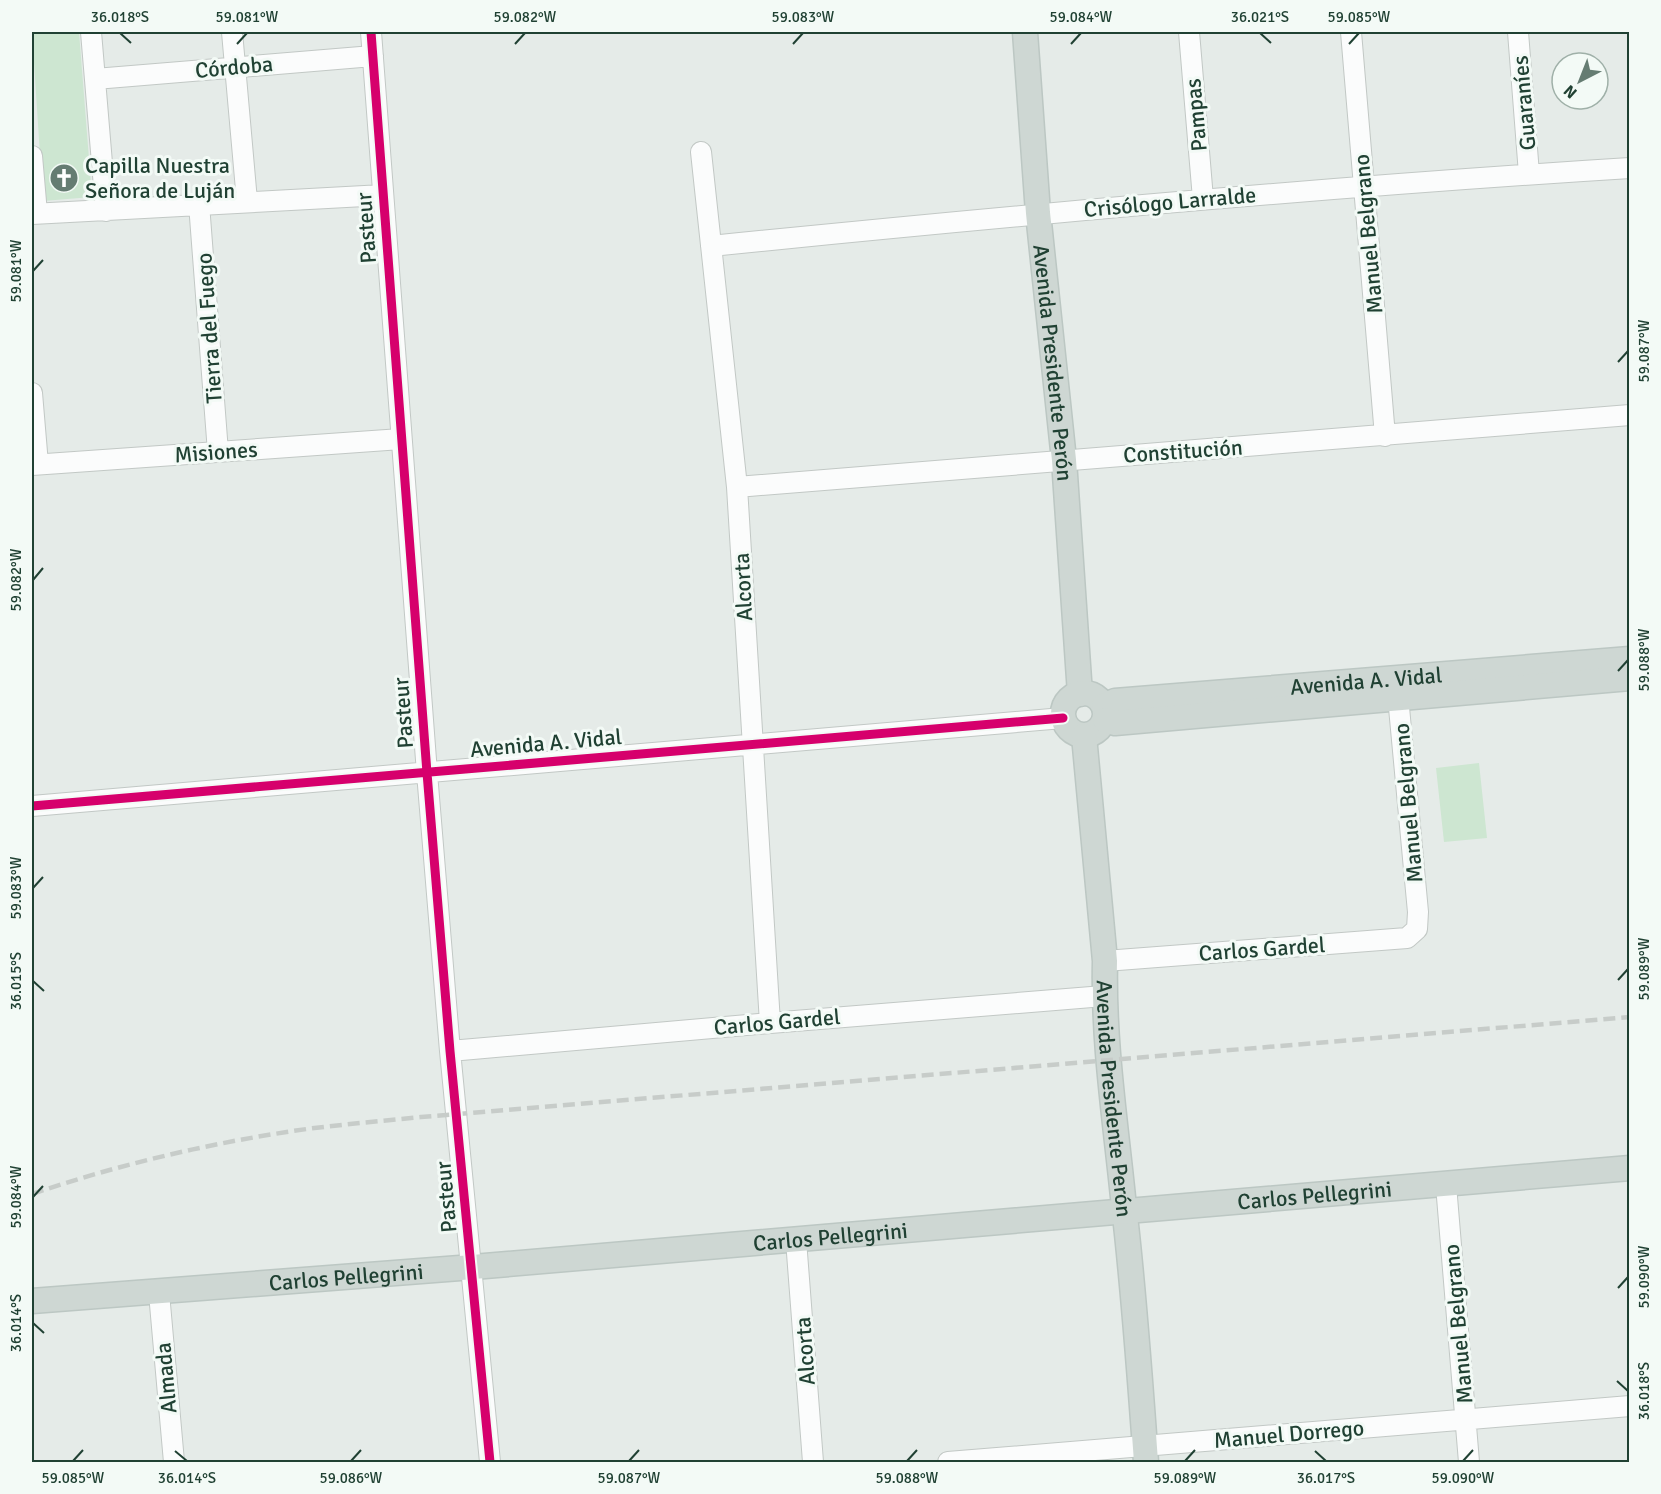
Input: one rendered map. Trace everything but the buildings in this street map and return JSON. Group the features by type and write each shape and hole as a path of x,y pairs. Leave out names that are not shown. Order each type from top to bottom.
{"main road":[{"name":"Avenida Presidente Perón","path":"1025,32 1038,213 1064,460 1080,694"},
{"name":"Avenida A. Vidal","path":"1104,713 1115,723 1629,659"},
{"name":"Avenida A. Vidal","path":"1397,688 1629,678"},
{"path":"1080,694 1094,696 1104,713 1099,730 1084,736 1071,731 1063,718 1067,702 1080,694"},
{"name":"Avenida Presidente Perón","path":"1084,736 1105,961 1104,996 1108,1059 1125,1211 1145,1454"},
{"name":"Carlos Pellegrini","path":"32,1301 159,1293 472,1267 1629,1168"}],"street":[{"path":"91,32 106,211"},
{"path":"232,32 247,201"},
{"name":"Pasteur","path":"371,32 450,1051 490,1462"},
{"name":"Pampas","path":"1188,32 1203,200"},
{"name":"Manuel Belgrano","path":"1351,32 1385,436"},
{"name":"Guaraníes","path":"1518,32 1529,174"},
{"name":"Córdoba","path":"95,79 373,56"},
{"name":"Alcorta","path":"701,152 737,487 770,1023"},
{"path":"32,156 34,213 383,195"},
{"name":"Crisólogo Larralde","path":"711,246 1038,213 1365,186 1629,168"},
{"name":"Tierra del Fuego","path":"199,204 218,452"},
{"path":"32,393 35,464"},
{"name":"Constitución","path":"737,487 1629,415"},
{"name":"Misiones","path":"35,464 401,439"},
{"name":"Manuel Belgrano","path":"1397,688 1418,912 1417,929"},
{"name":"Avenida A. Vidal","path":"32,806 1063,718"},
{"name":"Carlos Gardel","path":"1105,961 1407,938 1417,929"},
{"name":"Carlos Gardel","path":"450,1051 1104,996"},
{"name":"Manuel Belgrano","path":"1446,1185 1469,1462"},
{"name":"Alcorta","path":"796,1240 813,1462"},
{"name":"Almada","path":"159,1293 174,1462"},
{"name":"Manuel Dorrego","path":"948,1462 1145,1454 1466,1420 1629,1406"}],"green space":[{"path":"32,32 79,32 92,197 43,201"},
{"path":"1479,763 1487,838 1444,842 1436,768"}],"railway":[{"path":"32,1194 168,1155 237,1140 307,1129 421,1117 1630,1017"}],"cycle path":[{"path":"371,32 450,1051 490,1462"},
{"path":"32,806 1063,718"}],"place":[{"name":"Capilla Nuestra Señora de Luján","path":"64,178"}]}
